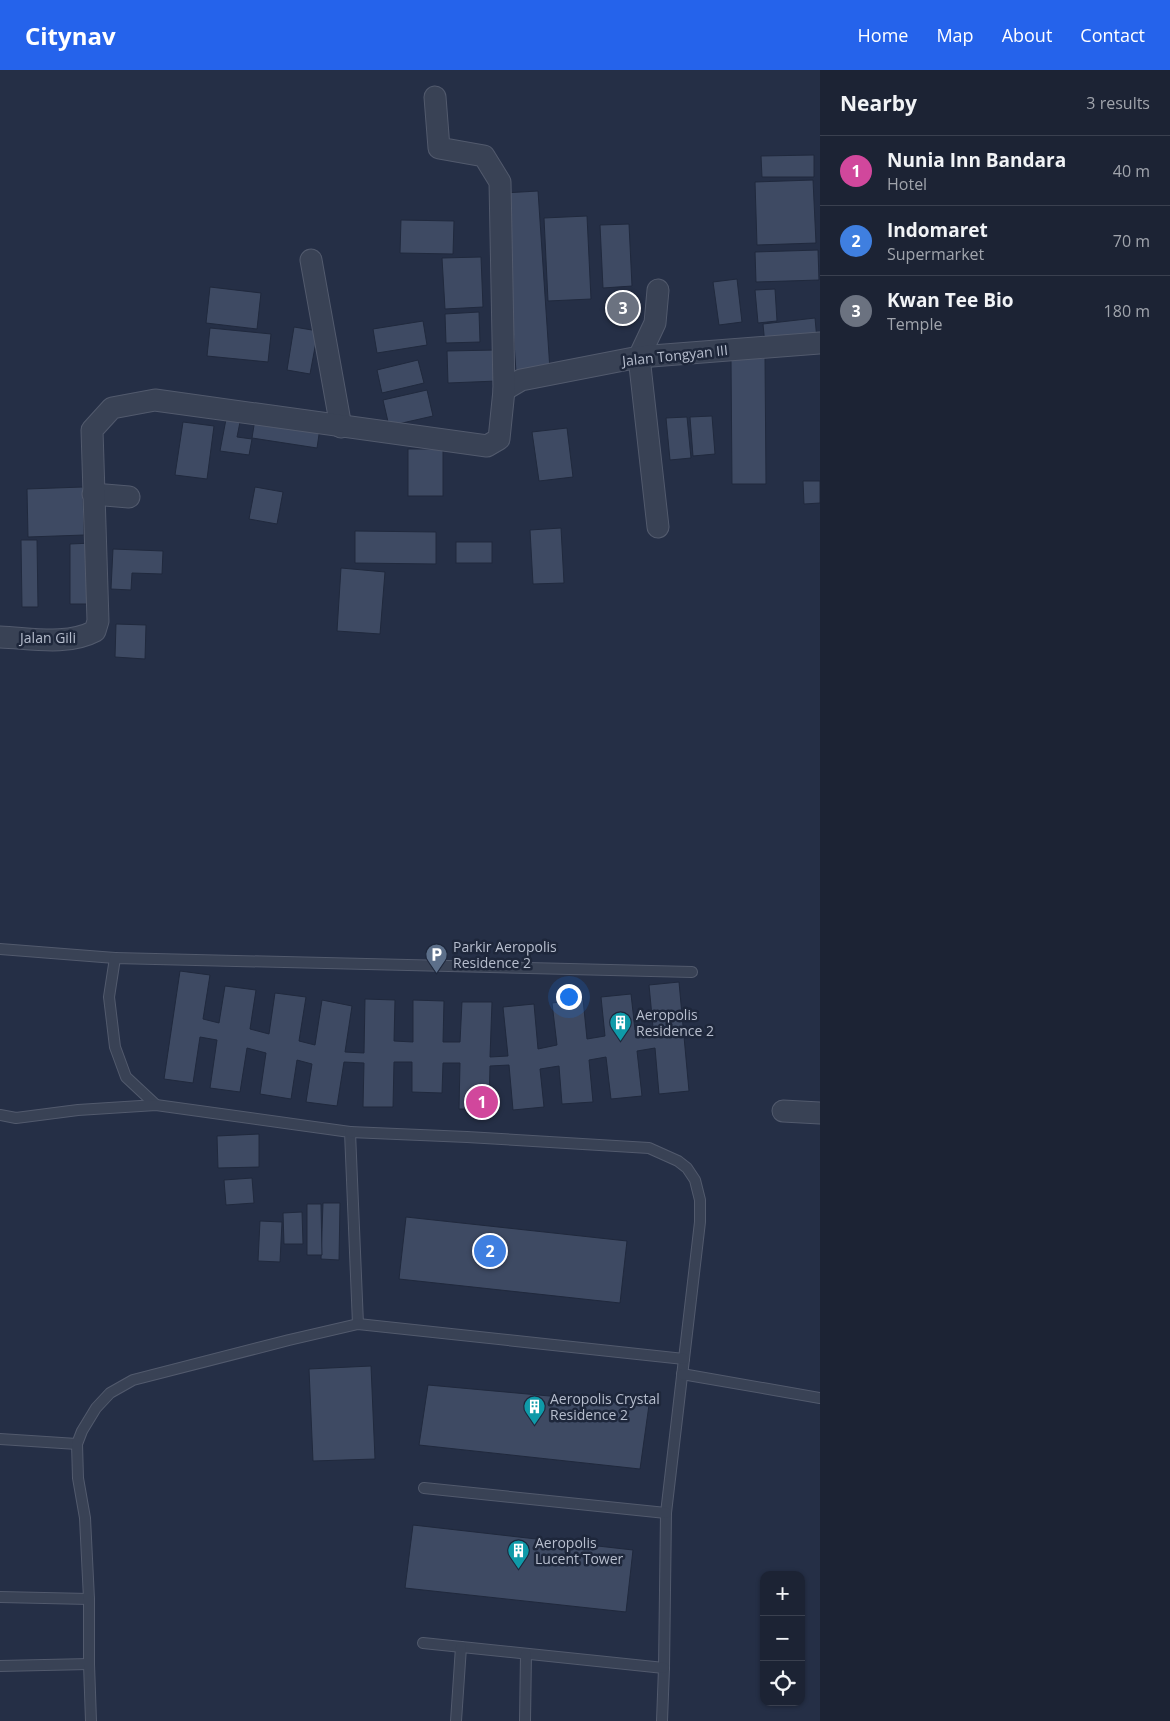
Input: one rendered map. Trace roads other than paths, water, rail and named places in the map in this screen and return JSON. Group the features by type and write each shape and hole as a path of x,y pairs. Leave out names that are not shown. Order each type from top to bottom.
{"street":[{"path":"129,497 93,494 92,430 112,408 155,400 487,446 499,439 504,390 500,182 484,156 439,148 435,97"},
{"path":"311,260 341,427"},
{"path":"658,290 655,323 639,357 658,527"},
{"name":"Jalan Tongyan III","path":"504,390 520,380 639,357 820,343"},
{"name":"Jalan Gili","path":"0,637 82,638 94,631 98,621 93,494"},
{"path":"783,1111 820,1113"}],"lane":[{"path":"0,949 115,958 692,972"},
{"path":"115,958 109,997 115,1047 126,1077 156,1105"},
{"path":"0,1115 16,1118 78,1110 156,1105 350,1132 467,1136 649,1148 687,1168 695,1180 700,1200 700,1222 666,1513 662,1721"},
{"path":"350,1132 358,1324"},
{"path":"91,1721 89,1664 90,1599 85,1518 78,1478 77,1444 82,1431 96,1408 110,1393 133,1380 358,1324 684,1359"},
{"path":"682,1374 820,1398"},
{"path":"0,1439 77,1444"},
{"path":"424,1488 666,1513"},
{"path":"0,1597 90,1599"},
{"path":"423,1643 664,1668"},
{"path":"456,1721 462,1647"},
{"path":"525,1721 526,1654"},
{"path":"0,1666 89,1664"}],"place":[{"name":"Kwan Tee Bio","path":"623,308"},
{"name":"Parkir Aeropolis Residence 2","path":"437,973"},
{"name":"Aeropolis Residence 2","path":"620,1041"},
{"name":"Nunia Inn Bandara","path":"482,1102"},
{"name":"Indomaret","path":"490,1251"},
{"name":"Aeropolis Crystal Residence 2","path":"534,1425"},
{"name":"Aeropolis Lucent Tower","path":"519,1569"}]}
